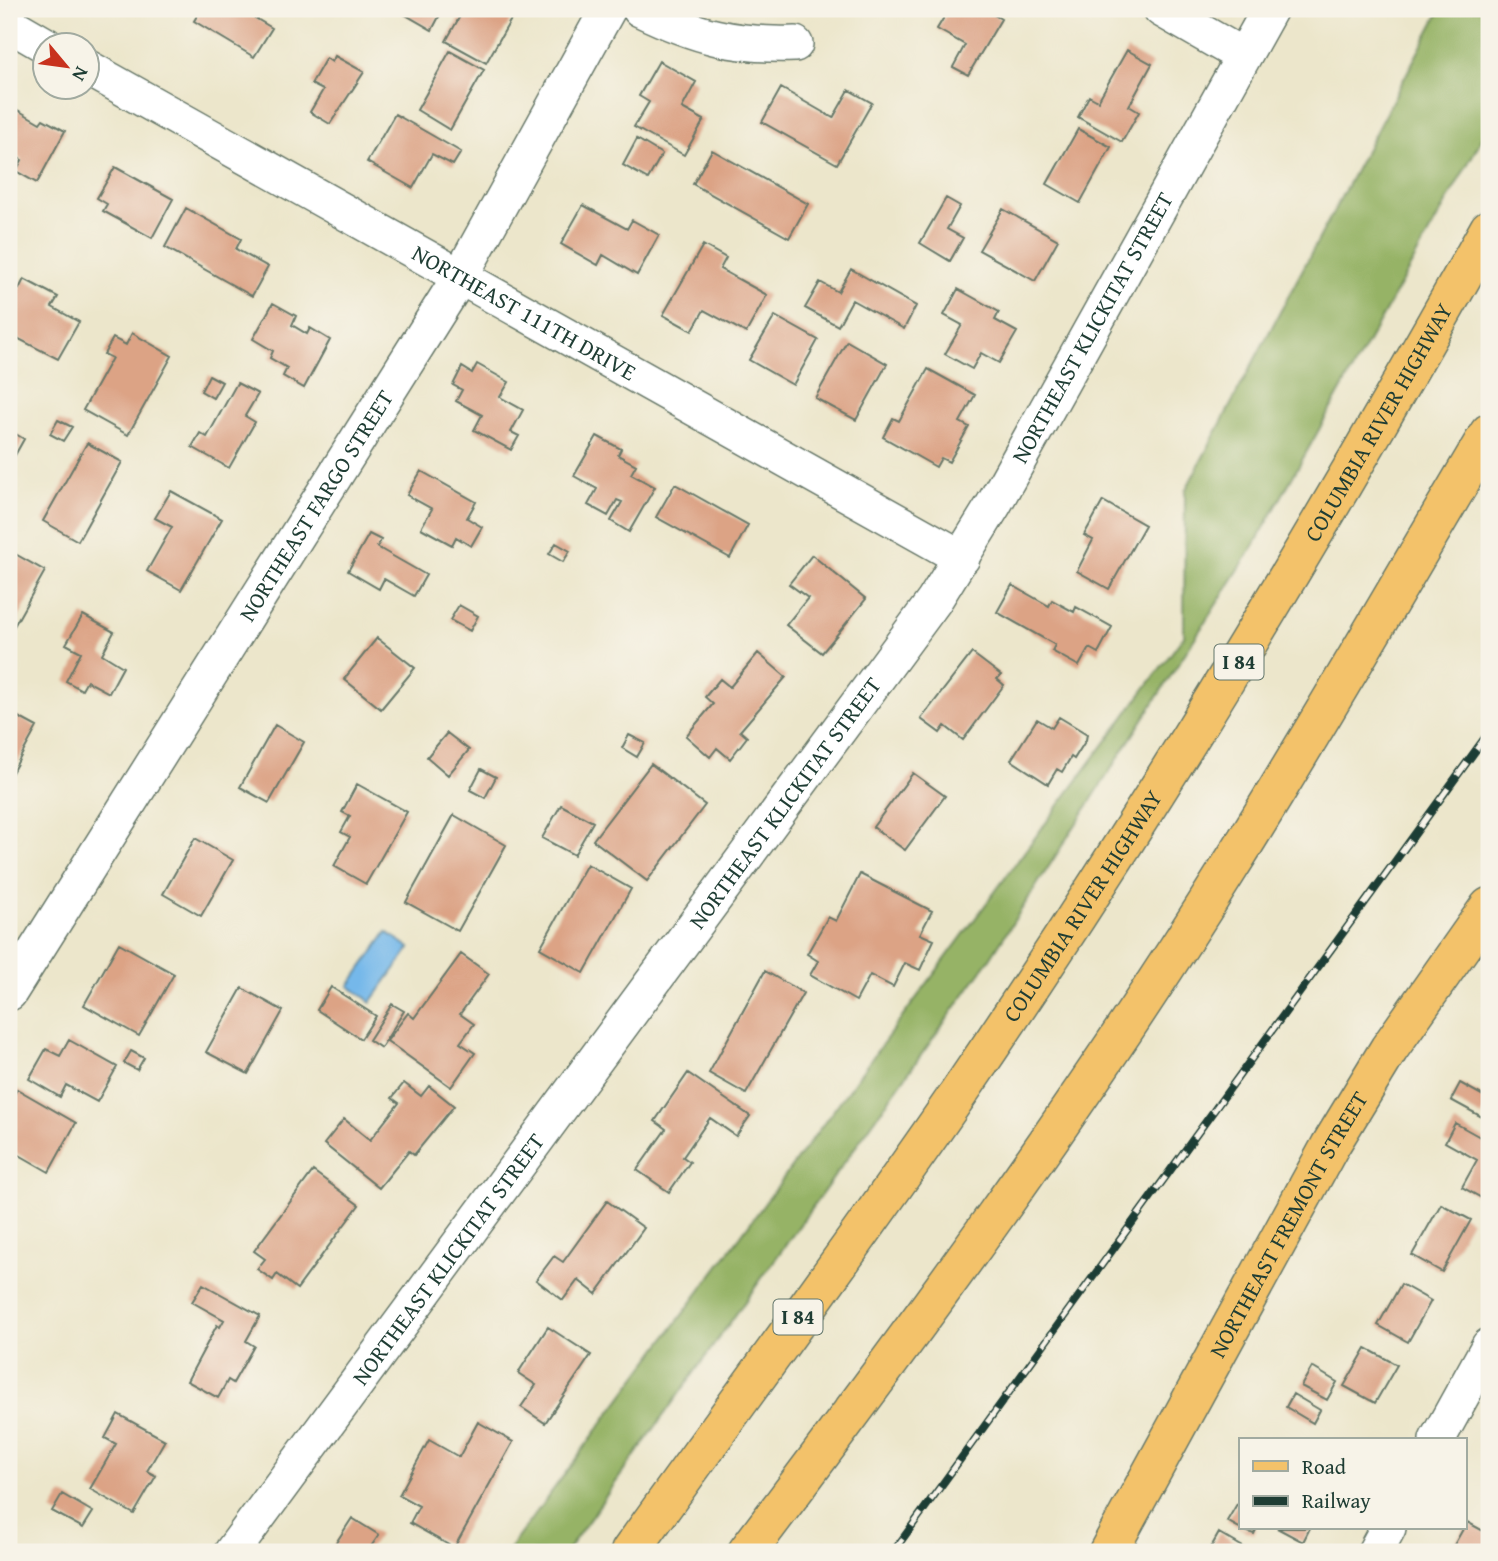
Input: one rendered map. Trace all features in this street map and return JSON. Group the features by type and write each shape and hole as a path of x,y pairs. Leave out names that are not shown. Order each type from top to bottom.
{"main road":[{"name":"COLUMBIA RIVER HIGHWAY","path":"630,1552 967,1082 1189,742 1366,448 1489,229"},
{"path":"747,1552 990,1225 1121,1034 1230,867 1489,433"},
{"name":"NORTHEAST FREMONT STREET","path":"1108,1552 1330,1146 1389,1049 1489,907"}],"street":[{"name":"NORTHEAST FARGO STREET","path":"9,993 460,277 608,9"},
{"path":"640,9 684,30 711,38 752,46 796,44"},
{"path":"1161,9 1243,56"},
{"name":"NORTHEAST KLICKITAT STREET","path":"232,1552 926,612 962,558 1270,9"},
{"path":"9,24 32,37"},
{"name":"NORTHEAST 111TH DRIVE","path":"102,76 962,558"},
{"path":"1438,1438 1489,1346"},
{"path":"1375,1552 1387,1530"}],"green space":[{"path":"1441,9 1489,9 1489,126 1255,544 989,960 566,1552 507,1552 1184,636 1185,491"}],"water":[{"path":"387,932 410,948 371,1002 349,986"}],"building":[{"path":"201,9 240,9 272,28 254,57 194,21"},
{"path":"443,9 432,30 399,11"},
{"path":"464,9 517,9 486,63 446,41"},
{"path":"949,9 984,9 1001,19 968,75 953,67 965,45 937,29"},
{"path":"1127,50 1152,64 1129,106 1139,112 1122,142 1078,117 1089,96 1098,101"},
{"path":"450,51 484,70 450,130 417,110"},
{"path":"335,56 364,72 330,124 310,112 323,90 311,84 326,58 332,62"},
{"path":"659,61 696,82 682,108 704,120 684,155 634,127 649,102 639,96"},
{"path":"781,88 833,118 849,90 872,103 837,164 762,122"},
{"path":"9,105 40,123 43,119 65,131 37,183 16,171 22,160 9,152"},
{"path":"395,114 461,152 453,165 432,154 413,188 367,162"},
{"path":"1078,129 1111,147 1080,203 1047,184"},
{"path":"637,139 662,154 648,179 623,165"},
{"path":"712,150 808,204 789,238 693,184"},
{"path":"115,167 173,199 152,238 103,211 107,204 97,198"},
{"path":"946,198 960,206 947,229 963,238 950,261 920,243"},
{"path":"583,205 627,229 632,220 659,235 637,275 603,255 598,265 561,244"},
{"path":"186,208 241,239 236,249 268,267 252,296 165,247"},
{"path":"1003,209 1058,240 1035,281 979,250"},
{"path":"703,245 726,258 720,269 767,295 746,333 704,310 692,331 663,315"},
{"path":"851,269 916,306 904,329 852,300 838,326 805,308 820,282 838,292"},
{"path":"24,279 58,297 52,307 79,322 58,359 9,334 9,283 19,289"},
{"path":"958,289 999,312 995,320 1017,332 999,363 981,353 972,369 945,354 962,325 944,315"},
{"path":"273,303 296,316 292,325 307,334 310,328 330,340 304,388 283,376 287,368 270,358 273,351 253,339"},
{"path":"775,316 818,340 793,385 749,360"},
{"path":"132,333 172,356 128,435 83,410 112,358 104,354 113,338 126,345"},
{"path":"847,341 887,364 856,420 815,398"},
{"path":"477,364 509,382 500,397 523,410 511,432 519,436 511,450 474,430 482,415 456,401 462,390 453,385 462,367 472,373"},
{"path":"928,369 975,395 960,422 969,427 949,462 941,458 936,467 883,437 893,418 899,421"},
{"path":"209,375 222,382 213,398 201,391"},
{"path":"237,383 258,394 245,416 255,422 229,468 192,447 200,433 207,437"},
{"path":"58,420 72,427 63,441 50,434"},
{"path":"9,430 24,439 9,466"},
{"path":"597,436 621,449 618,455 636,465 631,474 655,487 629,532 611,521 622,502 617,500 608,516 588,505 597,489 574,476"},
{"path":"87,443 122,462 78,541 43,521"},
{"path":"421,471 476,502 467,518 482,527 471,546 456,537 452,545 421,528 432,509 407,495"},
{"path":"675,484 748,525 730,558 656,517"},
{"path":"171,491 222,519 181,590 147,571 172,527 155,518"},
{"path":"1103,501 1145,525 1109,589 1077,571 1093,540 1084,535"},
{"path":"369,534 381,540 377,547 426,575 414,596 384,579 379,589 348,571"},
{"path":"556,543 570,551 563,562 549,554"},
{"path":"10,551 45,571 9,635 9,554"},
{"path":"812,555 866,599 822,653 786,625 808,598 789,584"},
{"path":"1012,585 1049,606 1052,600 1074,612 1076,607 1112,627 1098,653 1089,648 1079,666 1052,651 1055,645 997,612"},
{"path":"459,605 478,616 470,631 450,620"},
{"path":"83,615 114,632 102,654 123,667 109,693 87,681 82,690 66,681 81,652 66,644"},
{"path":"377,638 415,668 381,709 344,679"},
{"path":"758,653 786,677 740,731 747,737 730,759 717,748 710,757 686,736 713,704 705,697 720,679 730,687"},
{"path":"972,653 1001,675 997,679 1004,685 963,740 945,726 940,733 921,719"},
{"path":"9,712 37,727 9,778"},
{"path":"1059,717 1087,734 1074,759 1071,757 1062,772 1057,769 1048,784 1011,760 1037,719 1052,728"},
{"path":"275,725 304,742 269,803 240,787"},
{"path":"447,733 469,750 448,775 427,757"},
{"path":"629,735 645,743 637,757 622,748"},
{"path":"651,764 705,805 647,881 593,840"},
{"path":"481,769 496,777 485,798 470,790"},
{"path":"913,773 945,796 905,850 873,827"},
{"path":"357,784 407,812 366,884 334,866 350,837 341,832 350,816 342,812"},
{"path":"561,805 593,822 574,855 542,838"},
{"path":"454,815 506,845 458,931 406,902"},
{"path":"195,838 233,860 201,916 163,894"},
{"path":"587,864 631,889 584,973 540,948"},
{"path":"860,874 932,911 920,934 934,940 920,970 905,963 893,987 870,975 856,1001 810,975 818,961 807,954 828,917 836,921"},
{"path":"119,943 174,974 139,1036 84,1005"},
{"path":"461,954 489,974 460,1014 474,1024 460,1043 475,1053 451,1087 387,1041 408,1013 414,1018"},
{"path":"765,971 803,993 746,1094 709,1073"},
{"path":"331,987 376,1016 361,1039 317,1010"},
{"path":"242,988 283,1011 248,1074 206,1052"},
{"path":"392,1004 404,1011 381,1048 369,1040"},
{"path":"69,1040 117,1067 97,1102 66,1085 60,1097 29,1079 46,1049 60,1056"},
{"path":"131,1051 144,1058 137,1070 124,1063"},
{"path":"688,1073 750,1116 736,1136 710,1118 683,1157 690,1162 669,1192 637,1170 666,1129 655,1121"},
{"path":"404,1083 421,1096 429,1086 454,1106 414,1155 409,1151 379,1188 324,1144 344,1119 370,1140 399,1103 392,1098"},
{"path":"1460,1083 1489,1099 1482,1117 1451,1100"},
{"path":"17,1089 76,1123 49,1172 9,1149 9,1104"},
{"path":"1455,1123 1489,1142 1489,1202 1462,1187 1477,1160 1445,1142"},
{"path":"313,1171 359,1205 297,1289 277,1274 273,1280 257,1269 265,1259 254,1251"},
{"path":"607,1201 644,1228 596,1294 578,1280 563,1300 536,1280 554,1256 563,1262"},
{"path":"1441,1204 1471,1220 1442,1272 1412,1255"},
{"path":"203,1284 260,1316 246,1341 254,1346 233,1383 228,1380 218,1398 187,1381 217,1325 220,1327 224,1320 192,1302"},
{"path":"1401,1284 1431,1301 1408,1342 1378,1325"},
{"path":"548,1327 591,1355 545,1423 521,1407 536,1385 518,1373"},
{"path":"1366,1348 1397,1365 1375,1403 1344,1386"},
{"path":"1312,1367 1337,1382 1327,1400 1301,1386"},
{"path":"1293,1394 1320,1410 1313,1423 1286,1407"},
{"path":"118,1414 165,1440 147,1471 156,1476 134,1514 90,1489 116,1444 105,1438"},
{"path":"478,1422 513,1442 454,1548 410,1523 419,1506 399,1495 429,1440 459,1457"},
{"path":"62,1494 93,1512 83,1528 52,1511"},
{"path":"1237,1504 1239,1505 1239,1528 1227,1521"},
{"path":"352,1518 379,1535 367,1552 330,1552"},
{"path":"1466,1524 1489,1534 1489,1552 1450,1552 1462,1530 1466,1530"},
{"path":"1281,1530 1309,1530 1303,1542"},
{"path":"1219,1533 1243,1547 1239,1552 1215,1552 1210,1549"}],"railway":[{"path":"893,1552 1489,732"}]}
